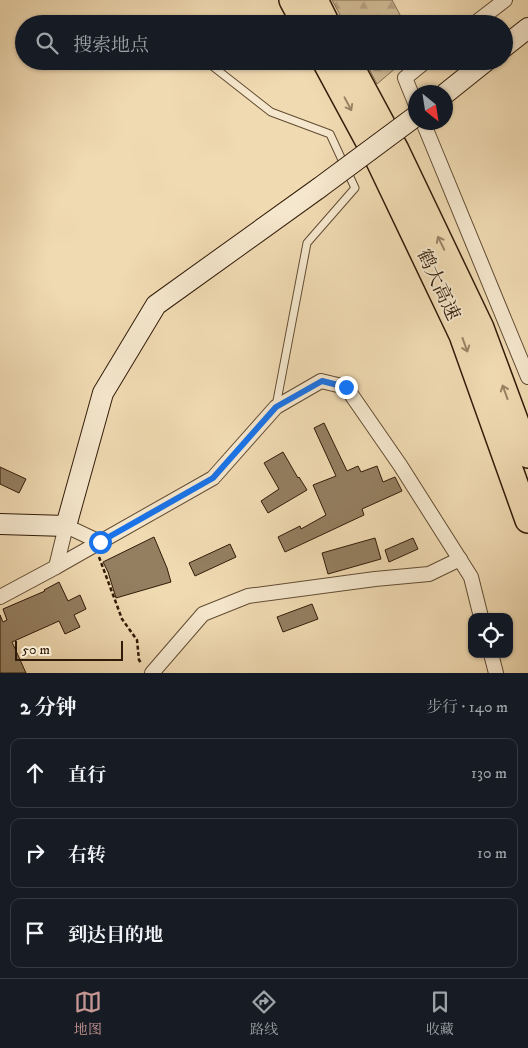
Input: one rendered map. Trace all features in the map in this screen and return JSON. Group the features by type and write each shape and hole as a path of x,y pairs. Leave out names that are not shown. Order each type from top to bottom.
{"highway":[{"path":"292,0 300,15"},
{"path":"314,0 322,15"},
{"name":"鹤大高速","path":"330,70 379,161 462,335 528,520"},
{"name":"鹤大高速","path":"353,70 396,150 481,328 528,454"}],"street":[{"path":"486,15 505,0"},
{"path":"513,40 528,28"},
{"path":"408,85 405,78 415,70"},
{"path":"453,87 475,70"},
{"path":"56,567 103,393 156,305 408,122"},
{"path":"426,130 528,377"},
{"path":"0,597 213,478 276,407 322,381 346,387 400,465 471,576 480,613"},
{"path":"0,524 66,526 97,544"},
{"path":"148,670 203,614 248,596 375,579 429,574 460,559"},
{"path":"492,658 496,673"}],"lane":[{"path":"217,70 271,112 330,134 354,188 307,243 276,407"}],"path":[{"path":"97,544 122,619 137,640 139,660 148,670"}],"green space":[{"path":"332,0 392,0 400,15 340,15"},
{"path":"370,70 393,70 377,84"}],"building":[{"path":"324,423 347,471 358,466 361,472 377,466 383,482 395,477 402,491 362,509 364,515 285,552 278,537 300,526 301,529 326,515 313,485 336,476 314,428"},
{"path":"283,452 307,490 268,513 261,501 279,489 264,463"},
{"path":"0,467 26,479 19,493 0,484"},
{"path":"154,537 171,582 116,598 103,562"},
{"path":"375,538 381,559 328,574 322,553"},
{"path":"413,538 418,549 389,562 385,550"},
{"path":"230,544 236,557 195,576 189,563"},
{"path":"59,582 68,601 80,595 86,609 74,615 80,627 65,634 59,621 12,642 26,673 0,673 0,615 3,622 7,620 3,609 45,591"},
{"path":"312,604 318,619 283,632 277,617"}],"route":[{"path":"100,542 213,478 276,407 322,381 346,387"}]}
